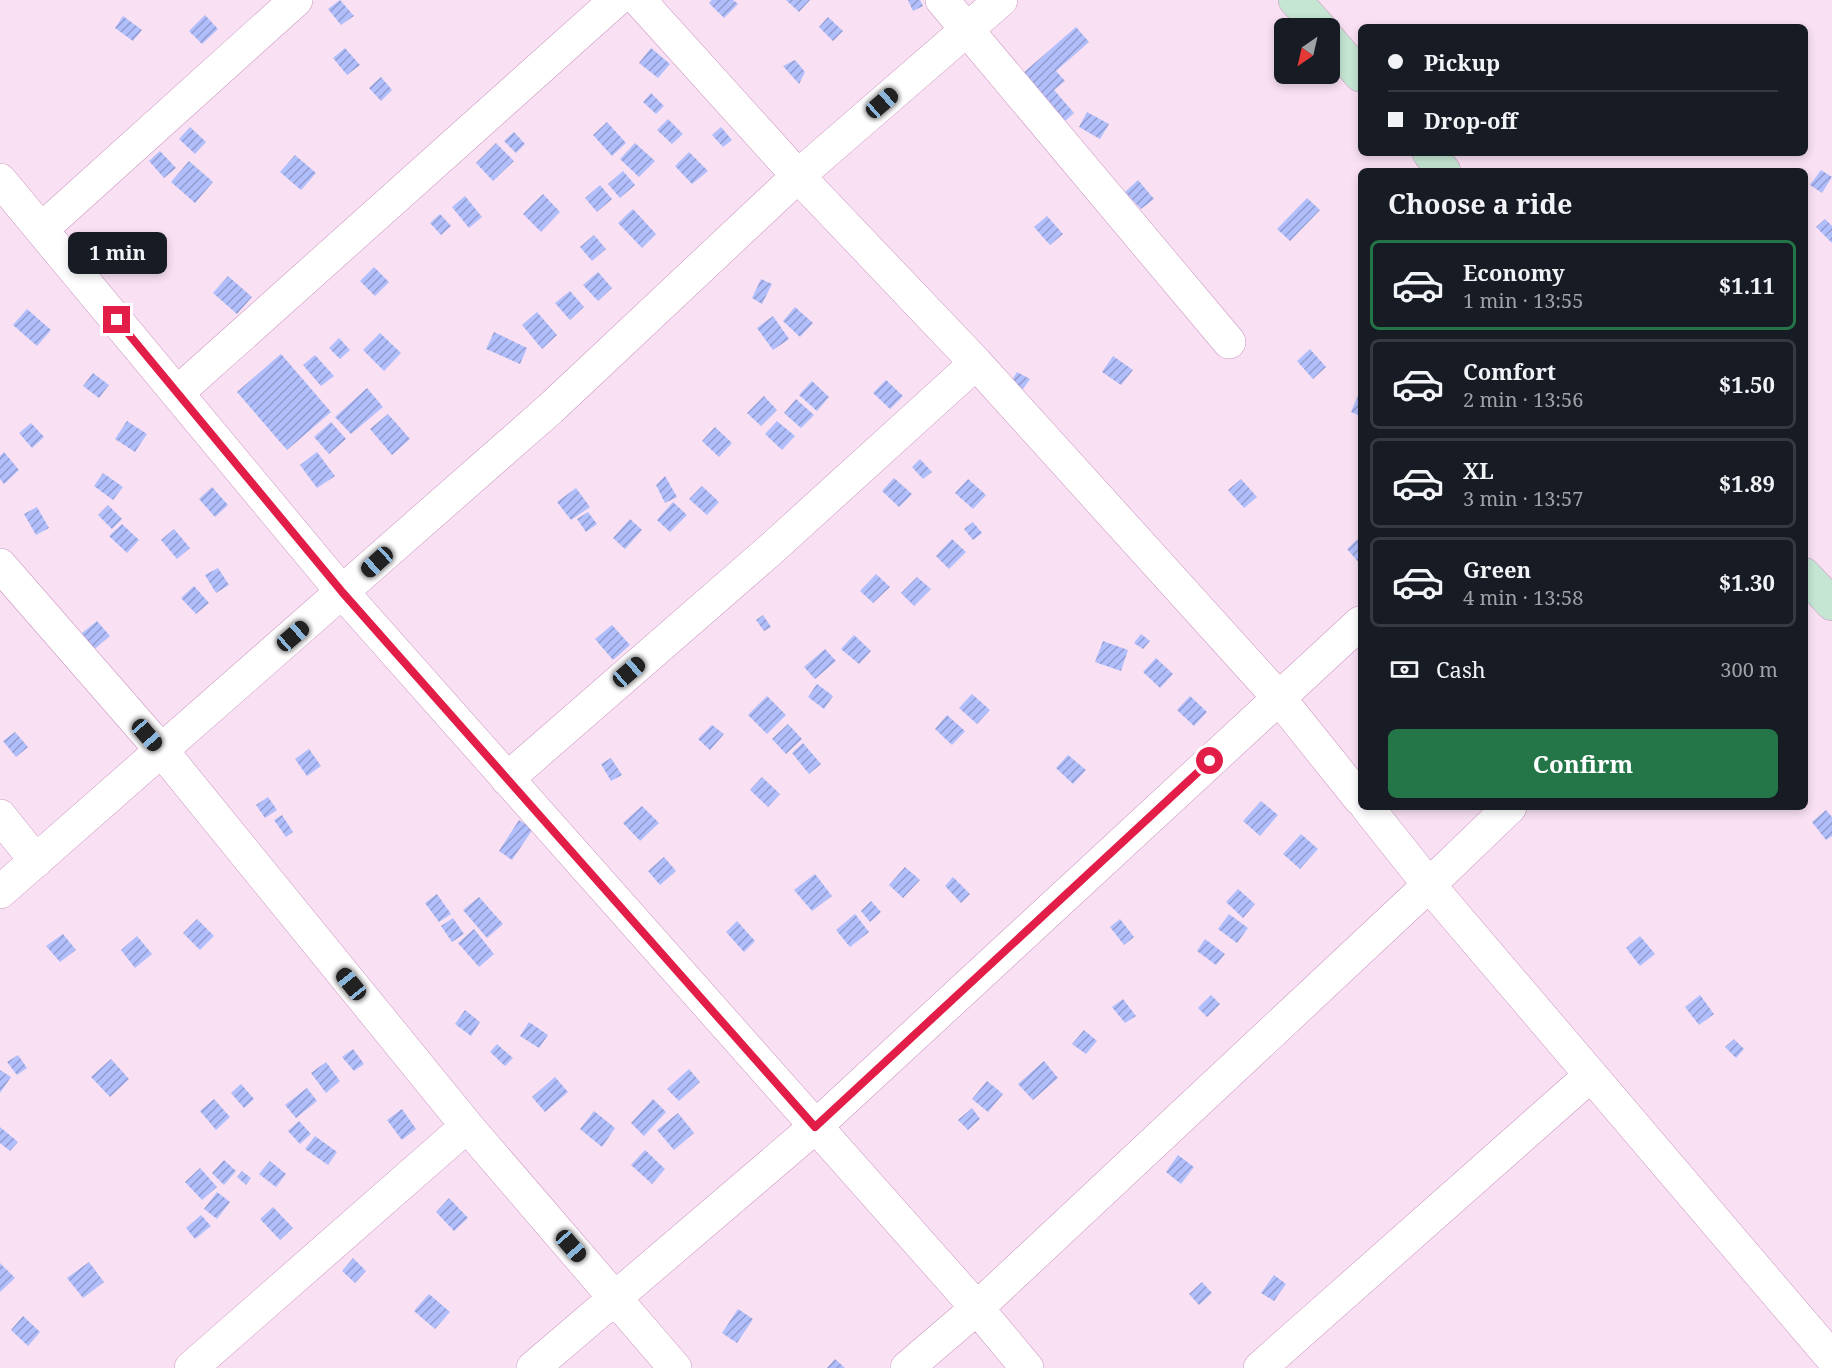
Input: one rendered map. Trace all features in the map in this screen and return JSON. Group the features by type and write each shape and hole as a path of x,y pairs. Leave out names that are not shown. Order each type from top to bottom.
{"street":[{"path":"42,229 296,0"},
{"path":"177,393 616,0"},
{"path":"639,0 798,176 976,363 1279,698 1358,797"},
{"path":"942,0 1229,342"},
{"path":"0,892 550,409 798,176 1001,0"},
{"path":"1295,0 1311,18"},
{"path":"1340,52 1358,73"},
{"path":"1432,156 1442,168"},
{"path":"0,180 343,593 977,1308 1027,1368"},
{"path":"507,779 769,551 976,363"},
{"path":"0,565 162,752 467,1126 675,1368"},
{"path":"1808,578 1832,604"},
{"path":"533,1368 815,1127 1358,625"},
{"path":"1369,810 1430,885 1832,1358"},
{"path":"907,1368 977,1308 1430,885 1507,810"},
{"path":"0,816 36,861"},
{"path":"1260,1368 1591,1075"},
{"path":"191,1368 467,1126"}],"building":[{"path":"340,0 354,16 341,25 328,9"},
{"path":"712,0 733,0 738,4 724,18 709,3"},
{"path":"786,0 810,0 799,12"},
{"path":"908,0 920,0 923,6 913,11"},
{"path":"205,15 218,29 202,44 189,31"},
{"path":"123,16 142,30 133,41 115,28"},
{"path":"828,17 843,31 833,41 819,27"},
{"path":"1076,27 1089,42 1056,71 1065,81 1054,90 1074,113 1064,122 1022,74"},
{"path":"345,48 360,65 347,75 333,58"},
{"path":"651,48 670,64 658,78 639,63"},
{"path":"795,60 805,72 799,84 783,66"},
{"path":"381,77 392,90 381,101 369,88"},
{"path":"651,93 664,106 656,114 643,102"},
{"path":"1087,112 1109,124 1100,139 1079,127"},
{"path":"668,119 683,134 672,144 657,130"},
{"path":"607,122 626,143 612,156 593,135"},
{"path":"190,127 206,142 195,154 179,139"},
{"path":"721,127 732,140 723,147 712,135"},
{"path":"514,132 525,144 516,153 504,141"},
{"path":"496,143 514,161 493,181 476,163"},
{"path":"635,143 655,161 639,177 620,159"},
{"path":"160,151 176,168 164,178 149,161"},
{"path":"689,152 708,171 692,184 675,166"},
{"path":"295,155 316,173 301,190 280,172"},
{"path":"189,161 213,182 195,203 171,182"},
{"path":"1821,170 1832,177 1822,193 1810,185"},
{"path":"623,171 635,185 620,198 608,184"},
{"path":"1138,180 1154,199 1141,209 1125,192"},
{"path":"600,185 612,199 597,212 585,198"},
{"path":"543,194 560,212 541,232 523,214"},
{"path":"465,196 482,217 469,228 452,207"},
{"path":"1307,198 1320,210 1290,241 1277,229"},
{"path":"633,209 656,234 642,248 618,223"},
{"path":"440,214 451,226 441,235 430,223"},
{"path":"1047,216 1063,234 1050,245 1034,227"},
{"path":"1825,219 1832,226 1832,243 1816,227"},
{"path":"594,235 606,249 592,261 580,247"},
{"path":"374,267 389,282 375,296 360,281"},
{"path":"598,272 612,288 598,301 583,285"},
{"path":"228,276 252,297 237,314 213,293"},
{"path":"761,279 772,284 762,304 752,298"},
{"path":"570,291 584,307 570,320 555,303"},
{"path":"795,307 813,323 800,337 783,321"},
{"path":"27,309 51,330 37,346 13,325"},
{"path":"537,312 557,335 542,349 522,325"},
{"path":"773,316 789,339 773,350 757,328"},
{"path":"494,332 527,348 520,364 486,349"},
{"path":"380,333 401,353 384,371 363,350"},
{"path":"339,338 350,350 340,359 329,348"},
{"path":"1310,349 1326,367 1313,379 1297,361"},
{"path":"281,354 331,412 287,450 237,392"},
{"path":"315,355 334,376 321,386 303,365"},
{"path":"1113,356 1133,370 1121,385 1102,372"},
{"path":"1017,372 1030,379 1023,389 1011,382"},
{"path":"93,373 109,385 99,398 83,386"},
{"path":"886,380 903,396 890,409 873,393"},
{"path":"812,381 829,397 817,411 799,395"},
{"path":"367,388 383,407 351,434 335,417"},
{"path":"764,396 777,410 761,426 747,413"},
{"path":"1358,396 1358,415 1351,412"},
{"path":"796,399 814,415 801,428 784,413"},
{"path":"388,414 410,439 392,455 370,429"},
{"path":"127,421 147,434 135,452 115,439"},
{"path":"777,421 795,436 782,450 765,434"},
{"path":"331,422 346,439 329,454 314,437"},
{"path":"31,423 44,437 32,448 19,433"},
{"path":"715,427 732,443 719,457 702,441"},
{"path":"4,452 19,470 4,484 0,479 0,456"},
{"path":"317,452 335,476 317,488 300,465"},
{"path":"920,459 932,472 923,479 912,467"},
{"path":"103,473 123,487 113,500 94,486"},
{"path":"665,476 677,497 665,503 656,485"},
{"path":"894,478 912,494 899,507 882,491"},
{"path":"968,479 986,495 973,509 955,493"},
{"path":"1241,479 1257,497 1244,508 1228,490"},
{"path":"702,486 719,502 707,515 689,499"},
{"path":"212,487 228,505 215,517 199,499"},
{"path":"576,488 590,507 571,520 557,502"},
{"path":"673,502 687,515 670,532 657,520"},
{"path":"108,505 122,519 112,529 98,515"},
{"path":"37,507 49,528 36,535 24,514"},
{"path":"588,512 597,524 586,532 577,519"},
{"path":"630,519 642,530 625,549 613,538"},
{"path":"973,522 982,533 973,540 964,529"},
{"path":"122,524 139,540 127,553 109,536"},
{"path":"174,529 190,548 177,559 161,540"},
{"path":"952,539 966,552 949,569 936,556"},
{"path":"1358,539 1358,562 1347,549"},
{"path":"218,568 229,585 216,593 205,575"},
{"path":"876,574 890,587 873,603 860,591"},
{"path":"917,577 931,589 914,606 901,593"},
{"path":"194,586 209,603 196,614 181,598"},
{"path":"763,615 771,627 764,631 756,620"},
{"path":"97,621 110,636 90,653 77,637"},
{"path":"612,625 630,645 613,660 595,639"},
{"path":"1141,634 1150,641 1143,649 1134,643"},
{"path":"854,635 871,651 859,664 841,649"},
{"path":"1103,641 1128,650 1121,671 1095,662"},
{"path":"825,649 836,661 815,679 804,667"},
{"path":"1156,658 1173,674 1160,688 1143,672"},
{"path":"817,684 833,696 824,709 808,697"},
{"path":"972,694 990,710 977,724 959,708"},
{"path":"767,696 786,715 767,734 748,715"},
{"path":"1190,696 1207,712 1194,726 1177,710"},
{"path":"947,715 965,731 952,745 935,729"},
{"path":"788,724 802,739 786,754 772,739"},
{"path":"712,725 724,734 710,750 698,739"},
{"path":"15,732 28,747 16,757 3,741"},
{"path":"803,743 821,764 809,774 792,753"},
{"path":"309,749 321,766 307,776 295,759"},
{"path":"1068,755 1086,770 1073,784 1056,768"},
{"path":"611,758 622,775 611,781 601,764"},
{"path":"762,777 780,794 768,807 750,790"},
{"path":"268,797 277,810 265,818 256,805"},
{"path":"1261,801 1278,815 1260,836 1243,821"},
{"path":"642,806 659,823 640,841 623,823"},
{"path":"1826,810 1832,817 1832,836 1826,840 1812,822"},
{"path":"282,815 293,832 286,837 274,820"},
{"path":"519,820 533,829 512,860 499,851"},
{"path":"1301,834 1318,849 1300,869 1283,854"},
{"path":"664,857 676,871 660,885 648,871"},
{"path":"905,867 920,880 903,898 889,885"},
{"path":"815,874 832,896 812,911 794,890"},
{"path":"953,877 970,894 961,903 945,886"},
{"path":"1238,889 1255,904 1243,918 1226,902"},
{"path":"437,894 451,914 439,922 425,903"},
{"path":"479,897 503,924 487,938 463,910"},
{"path":"871,901 881,912 870,922 861,911"},
{"path":"855,914 869,932 850,947 836,930"},
{"path":"1229,914 1248,928 1237,943 1218,929"},
{"path":"453,918 464,934 452,942 441,926"},
{"path":"197,919 214,936 200,950 183,933"},
{"path":"1120,919 1134,937 1124,945 1110,927"},
{"path":"737,921 755,941 744,952 726,932"},
{"path":"474,929 494,954 479,967 458,943"},
{"path":"63,934 76,950 60,962 46,946"},
{"path":"137,936 152,954 135,968 121,950"},
{"path":"1640,936 1655,954 1640,966 1626,948"},
{"path":"1205,939 1225,954 1216,965 1197,951"},
{"path":"1211,995 1220,1004 1207,1017 1198,1008"},
{"path":"1700,995 1714,1014 1699,1025 1685,1007"},
{"path":"1123,999 1136,1016 1125,1023 1112,1007"},
{"path":"465,1010 480,1022 471,1036 455,1024"},
{"path":"529,1022 548,1035 539,1048 520,1036"},
{"path":"1084,1030 1097,1041 1086,1054 1072,1044"},
{"path":"1734,1039 1744,1049 1736,1058 1725,1047"},
{"path":"497,1044 513,1058 505,1066 490,1052"},
{"path":"353,1049 364,1064 354,1071 342,1057"},
{"path":"18,1055 27,1068 17,1075 7,1062"},
{"path":"111,1059 129,1079 110,1097 91,1077"},
{"path":"1044,1061 1058,1078 1033,1100 1018,1084"},
{"path":"326,1062 340,1081 326,1093 311,1073"},
{"path":"689,1069 700,1082 679,1101 667,1089"},
{"path":"0,1070 11,1077 0,1093"},
{"path":"555,1077 568,1092 545,1112 532,1097"},
{"path":"987,1081 1003,1094 988,1112 972,1099"},
{"path":"241,1084 254,1099 244,1108 231,1093"},
{"path":"307,1088 317,1101 296,1118 285,1105"},
{"path":"214,1099 230,1117 216,1130 200,1111"},
{"path":"653,1099 666,1112 644,1136 631,1123"},
{"path":"972,1108 980,1119 968,1130 958,1120"},
{"path":"402,1109 416,1129 402,1140 387,1120"},
{"path":"594,1111 615,1128 602,1147 580,1129"},
{"path":"678,1113 694,1133 674,1150 657,1130"},
{"path":"299,1121 311,1134 300,1144 288,1131"},
{"path":"0,1127 18,1142 10,1151 0,1143"},
{"path":"315,1136 337,1152 328,1165 305,1149"},
{"path":"645,1150 665,1169 652,1184 631,1165"},
{"path":"1178,1155 1194,1167 1181,1184 1166,1172"},
{"path":"224,1160 236,1171 224,1185 212,1173"},
{"path":"270,1161 286,1174 276,1187 259,1174"},
{"path":"200,1168 217,1187 202,1200 185,1182"},
{"path":"242,1171 251,1178 246,1185 237,1177"},
{"path":"217,1192 230,1202 217,1219 204,1209"},
{"path":"449,1198 468,1218 454,1231 436,1212"},
{"path":"273,1207 293,1228 280,1240 260,1219"},
{"path":"201,1215 211,1226 195,1239 186,1228"},
{"path":"353,1258 366,1271 355,1283 342,1271"},
{"path":"89,1262 104,1282 83,1298 67,1278"},
{"path":"0,1263 15,1278 0,1292"},
{"path":"1274,1275 1286,1284 1274,1301 1261,1293"},
{"path":"1202,1282 1212,1293 1199,1305 1189,1294"},
{"path":"429,1294 450,1312 435,1329 414,1311"},
{"path":"738,1309 753,1319 737,1343 722,1333"},
{"path":"23,1316 40,1332 28,1346 11,1330"},
{"path":"835,1359 845,1368 827,1368"}],"route":[{"path":"117,320 343,593 815,1127 1210,761"}]}
